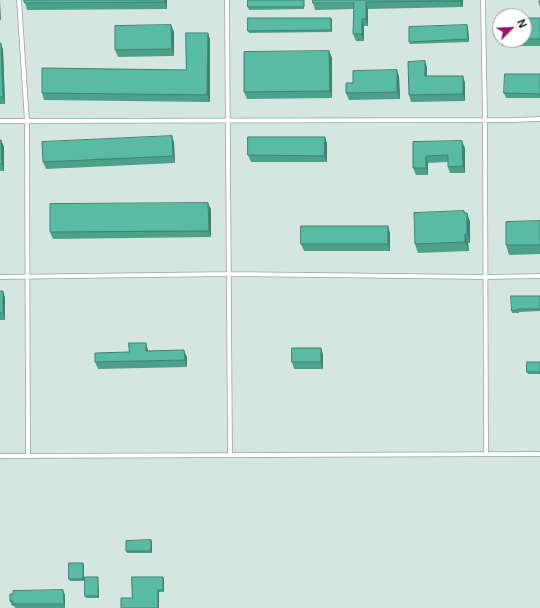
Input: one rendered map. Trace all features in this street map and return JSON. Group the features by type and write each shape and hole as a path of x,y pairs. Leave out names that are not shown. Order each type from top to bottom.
{"lane":[{"path":"19,0 27,120 28,456"},
{"path":"227,0 230,455"},
{"path":"483,0 486,120 486,454"},
{"path":"0,121 540,119"},
{"path":"0,277 229,274 486,277 540,276"},
{"path":"0,456 540,454"}],"building":[{"path":"24,0 165,0 165,2 25,3"},
{"path":"248,0 304,0 304,7 248,7"},
{"path":"313,0 460,1 366,2 366,19 362,19 362,34 353,34 354,3 313,3"},
{"path":"248,18 331,18 331,30 248,31"},
{"path":"532,18 540,18 540,39 532,39"},
{"path":"171,25 172,49 115,50 115,26"},
{"path":"467,25 468,39 409,42 409,27"},
{"path":"186,33 208,33 207,95 42,93 42,68 186,70"},
{"path":"1,43 3,97 0,97"},
{"path":"329,51 330,91 244,92 244,52"},
{"path":"425,61 425,76 463,76 463,94 409,95 408,62"},
{"path":"397,70 397,92 346,93 346,83 353,83 353,71"},
{"path":"505,74 540,74 540,94 504,93"},
{"path":"172,136 173,156 43,162 42,142"},
{"path":"248,137 325,137 324,156 248,155"},
{"path":"1,140 2,164 0,164"},
{"path":"462,141 463,166 448,167 448,155 426,156 426,168 413,168 413,142"},
{"path":"208,203 209,231 50,232 50,204"},
{"path":"464,211 464,213 467,213 467,234 465,234 465,242 415,244 414,213"},
{"path":"540,221 540,245 506,245 506,222"},
{"path":"301,226 388,226 388,244 301,244"},
{"path":"0,291 3,291 3,313 0,313"},
{"path":"511,296 540,296 540,309 518,309 512,311"},
{"path":"129,343 146,343 146,351 184,350 185,360 95,362 95,353 129,352"},
{"path":"292,348 321,348 321,362 292,362"},
{"path":"527,362 540,362 540,372 527,372"},
{"path":"151,540 151,551 126,551 126,541"},
{"path":"69,563 83,563 83,579 69,579"},
{"path":"85,577 98,577 98,596 85,596"},
{"path":"132,577 163,577 163,590 158,590 158,608 121,608 121,598 132,598"},
{"path":"63,590 64,604 13,604 13,601 10,601 10,594 13,594 13,591"}]}
